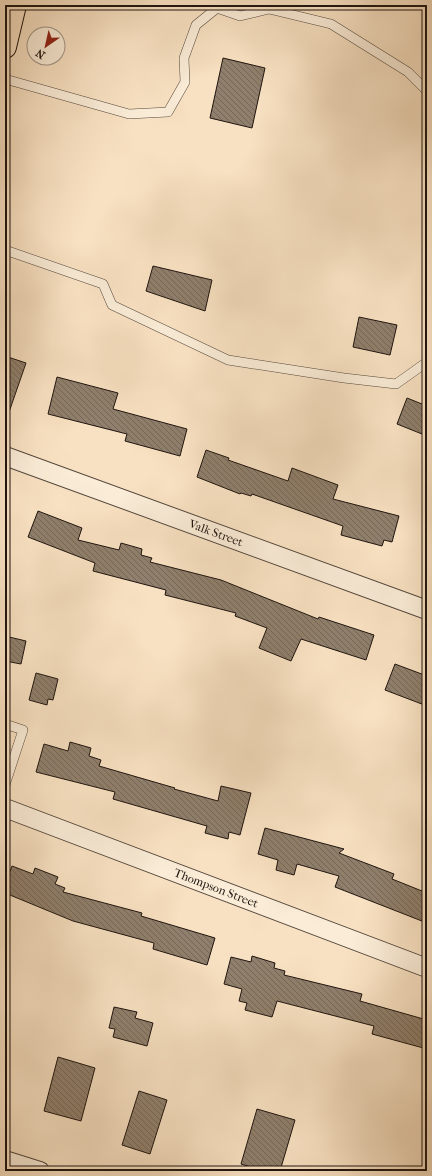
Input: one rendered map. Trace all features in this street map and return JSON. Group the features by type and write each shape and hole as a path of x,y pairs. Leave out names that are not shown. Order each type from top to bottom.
{"main road":[{"path":"5,47 15,5"}],"street":[{"name":"Valk Street","path":"5,456 427,610"},
{"name":"Thompson Street","path":"5,808 427,968"},
{"path":"5,1160 40,1171"}],"lane":[{"path":"5,79 129,114 168,112 186,82 184,58 196,25 217,8 240,16 269,8 331,24 408,72 427,91"},
{"path":"5,250 103,284 112,305 228,360 344,378 396,384 427,362"},
{"path":"5,724 23,730 6,780"}],"building":[{"path":"223,58 265,68 252,128 210,118"},
{"path":"153,266 212,280 205,311 146,291"},
{"path":"359,317 397,325 390,355 353,347"},
{"path":"5,356 26,363 8,415 5,415"},
{"path":"57,377 118,393 113,409 187,429 180,456 125,441 127,434 48,414"},
{"path":"407,398 427,406 427,436 397,424"},
{"path":"206,450 229,458 228,460 288,481 292,468 338,485 333,499 399,516 392,542 384,540 382,546 341,535 343,526 252,494 251,496 240,494 197,477"},
{"path":"38,511 82,528 78,540 119,550 121,543 142,549 141,555 152,558 150,562 221,580 318,619 319,617 374,635 366,660 301,639 291,661 259,648 267,628 235,616 236,613 165,595 166,590 93,571 95,563 28,537"},
{"path":"5,636 26,641 21,664 5,661"},
{"path":"395,664 427,676 427,706 385,690"},
{"path":"36,673 58,679 53,700 48,699 47,705 29,700"},
{"path":"70,742 91,748 89,756 101,760 99,766 175,788 174,789 218,801 221,786 251,793 240,835 229,832 228,839 205,833 207,826 113,799 115,792 36,772 44,744 68,751"},
{"path":"265,828 344,849 339,853 394,874 392,879 427,893 427,923 335,887 339,876 297,864 294,875 276,870 278,860 258,854"},
{"path":"12,866 33,874 35,868 58,877 55,884 65,888 63,892 142,913 141,916 215,938 207,965 153,949 154,943 73,921 5,893 5,884"},
{"path":"252,956 275,963 274,968 285,971 284,975 362,994 360,1001 427,1020 427,1049 372,1034 374,1026 277,1001 272,1017 245,1010 247,1003 239,1001 242,989 224,984 231,957 251,962"},
{"path":"114,1007 137,1012 135,1018 153,1023 147,1046 113,1037 115,1029 109,1028"},
{"path":"58,1057 95,1068 81,1121 44,1111"},
{"path":"139,1091 167,1100 150,1154 122,1145"},
{"path":"257,1109 295,1120 280,1171 264,1171 241,1164"}]}
